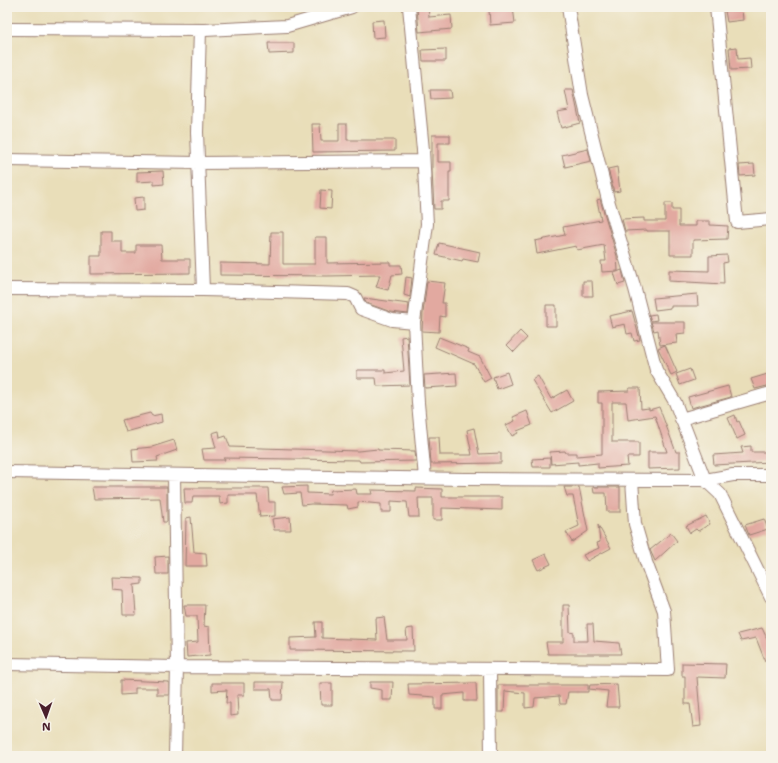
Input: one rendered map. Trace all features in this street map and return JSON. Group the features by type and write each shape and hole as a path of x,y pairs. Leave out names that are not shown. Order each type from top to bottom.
{"street":[{"path":"7,30 200,30 287,26 352,7"},
{"path":"409,7 423,161 427,224 414,322 418,403 425,478"},
{"path":"568,7 582,95 608,200 635,288 656,370 675,402 706,480 720,494 771,597"},
{"path":"716,7 737,222 771,219"},
{"path":"200,30 197,132 203,290"},
{"path":"7,160 198,163 423,161"},
{"path":"7,289 203,290 348,294 355,298 361,309 392,320 414,322"},
{"path":"681,419 771,393"},
{"path":"7,472 632,480 706,480 733,475 771,475"},
{"path":"174,475 177,667 176,756"},
{"path":"7,664 177,667 668,670 664,611 646,562 635,524 632,480"},
{"path":"490,669 491,756"}],"building":[{"path":"417,7 428,7 429,17 451,15 452,29 419,32"},
{"path":"513,7 515,23 490,25 489,9"},
{"path":"742,9 743,20 727,22 725,11"},
{"path":"384,20 385,37 373,38 372,21"},
{"path":"268,43 294,43 294,53 269,54"},
{"path":"737,47 738,59 750,58 751,69 731,70 729,48"},
{"path":"446,49 446,61 423,61 422,50"},
{"path":"430,90 450,90 451,98 431,99"},
{"path":"565,90 573,90 580,123 561,128 557,112 569,110"},
{"path":"312,124 320,124 321,141 339,141 339,124 347,124 347,140 395,140 395,151 313,152"},
{"path":"432,135 450,135 450,143 438,143 438,162 451,162 451,172 449,172 449,201 441,201 441,209 434,209"},
{"path":"588,149 591,161 565,167 562,155"},
{"path":"754,164 755,175 740,176 739,165"},
{"path":"617,167 620,191 614,192 608,169"},
{"path":"163,171 164,184 154,185 154,181 137,182 137,172"},
{"path":"321,190 332,191 331,209 320,208"},
{"path":"144,197 144,210 135,211 134,198"},
{"path":"600,199 617,256 618,271 602,272 601,261 606,261 604,245 577,250 576,246 537,254 535,241 565,235 563,227 601,220 597,200"},
{"path":"665,203 672,203 672,210 679,210 679,226 696,226 696,221 710,221 710,225 728,226 727,239 693,240 693,255 670,255 670,231 625,231 622,219 644,218 644,221 665,221"},
{"path":"101,231 111,231 111,241 122,241 122,253 136,253 136,245 161,245 162,259 190,259 190,273 91,274 91,256 101,256"},
{"path":"271,232 283,232 283,264 315,264 315,237 327,237 327,263 390,262 390,265 401,265 402,274 392,275 388,290 376,287 380,275 220,275 220,263 270,264"},
{"path":"439,243 480,252 478,262 463,259 462,261 436,255"},
{"path":"727,255 728,262 723,263 724,284 669,281 669,270 709,271 709,256"},
{"path":"622,270 625,283 618,285 614,273"},
{"path":"406,277 412,278 410,297 404,295"},
{"path":"427,281 445,283 442,303 445,303 445,317 440,316 439,332 422,331"},
{"path":"583,281 592,281 593,296 583,296"},
{"path":"697,294 698,306 671,306 671,308 655,310 653,298"},
{"path":"364,298 409,304 408,314 391,312 366,303"},
{"path":"546,305 556,305 556,326 546,326"},
{"path":"632,311 640,340 634,341 632,333 627,334 625,324 612,327 609,316"},
{"path":"656,314 657,320 651,321 649,315"},
{"path":"651,322 685,322 685,333 676,334 677,343 660,345 658,330 654,331"},
{"path":"520,331 527,338 514,352 507,345"},
{"path":"407,336 410,385 377,386 376,378 357,378 357,370 385,370 385,373 404,371 401,337"},
{"path":"439,337 469,349 468,352 480,357 491,378 484,382 474,364 435,347"},
{"path":"665,345 677,372 671,375 658,348"},
{"path":"690,369 694,380 680,385 676,374"},
{"path":"507,372 511,384 497,389 493,377"},
{"path":"456,373 457,386 425,388 424,375"},
{"path":"771,373 771,385 755,389 751,379"},
{"path":"538,376 551,399 567,390 573,401 552,413 532,380"},
{"path":"728,386 731,397 691,408 688,397"},
{"path":"629,388 640,388 641,409 649,408 649,410 659,407 676,452 680,452 680,468 648,469 648,452 667,452 655,416 628,420 626,402 612,402 612,442 639,442 639,457 627,457 628,466 598,468 598,463 578,465 578,462 551,464 550,452 565,451 566,453 577,453 577,456 602,454 602,403 598,403 598,392 629,391"},
{"path":"527,411 532,425 517,431 518,433 512,436 506,425 515,421 513,417"},
{"path":"150,413 152,416 161,414 162,422 126,432 122,420"},
{"path":"735,415 737,422 739,421 745,435 737,439 728,418"},
{"path":"474,428 479,454 501,453 501,463 431,464 429,437 439,437 440,455 472,455 467,430"},
{"path":"219,431 220,438 226,436 230,447 358,451 378,449 415,451 416,461 360,462 359,460 224,458 225,460 204,460 202,449 216,448 212,433"},
{"path":"174,440 177,450 157,457 158,461 133,462 132,449 152,447"},
{"path":"751,446 751,452 771,452 771,462 714,465 713,455 743,453 741,447"},
{"path":"550,458 550,467 533,467 532,459"},
{"path":"307,486 307,493 330,494 331,490 356,489 357,494 372,494 371,490 416,491 416,488 442,489 442,497 502,497 502,510 442,508 442,520 433,520 433,498 418,498 419,517 409,517 407,502 391,501 391,512 381,512 381,504 358,502 358,507 348,509 347,505 302,505 300,493 284,494 282,487"},
{"path":"92,487 167,487 167,522 163,522 160,498 94,499"},
{"path":"564,487 579,487 588,531 572,542 566,532 579,526 573,496 567,496"},
{"path":"593,487 620,487 620,512 607,512 606,493 594,493"},
{"path":"184,488 268,488 269,502 275,502 275,516 260,517 257,495 228,495 228,503 220,504 219,496 193,496 192,503 185,503"},
{"path":"706,516 710,524 698,531 696,529 690,533 686,526"},
{"path":"191,517 194,552 206,553 207,566 185,566 186,518"},
{"path":"290,517 291,530 274,530 272,519"},
{"path":"764,519 768,529 749,535 745,525"},
{"path":"598,525 611,548 587,561 583,555 599,548 597,543 600,542"},
{"path":"671,533 677,541 655,561 650,550"},
{"path":"546,554 551,564 538,570 533,560"},
{"path":"168,556 168,574 156,574 155,557"},
{"path":"111,577 142,578 142,584 134,585 136,615 123,615 122,590 112,589"},
{"path":"184,605 205,605 204,626 209,627 210,655 187,657 186,643 198,642 197,616 186,616"},
{"path":"563,605 569,605 570,632 574,633 574,641 588,641 587,624 593,624 594,641 619,643 621,654 548,654 546,642 563,642"},
{"path":"384,617 387,640 407,640 406,629 413,628 414,651 290,650 290,638 316,637 315,622 322,622 322,638 377,640 376,618"},
{"path":"762,628 771,647 771,659 765,661 756,638 741,641 738,634"},
{"path":"682,663 726,664 725,678 697,677 701,726 693,727 690,704 685,704 685,676 682,676"},
{"path":"121,680 169,682 169,695 157,695 157,688 135,688 135,694 121,695"},
{"path":"255,682 283,682 282,700 272,700 271,689 255,689"},
{"path":"370,682 393,682 392,700 382,700 382,690 370,688"},
{"path":"212,683 244,683 244,695 237,695 238,715 230,716 230,703 226,703 227,690 212,691"},
{"path":"320,683 332,683 332,705 321,705"},
{"path":"476,683 477,701 464,701 464,693 442,695 442,709 435,709 435,697 409,695 408,684"},
{"path":"617,684 619,707 606,707 608,691 589,689 590,685"},
{"path":"498,685 588,685 588,692 568,692 566,704 560,704 559,696 535,698 534,707 525,708 525,693 505,691 504,712 498,712"}]}
